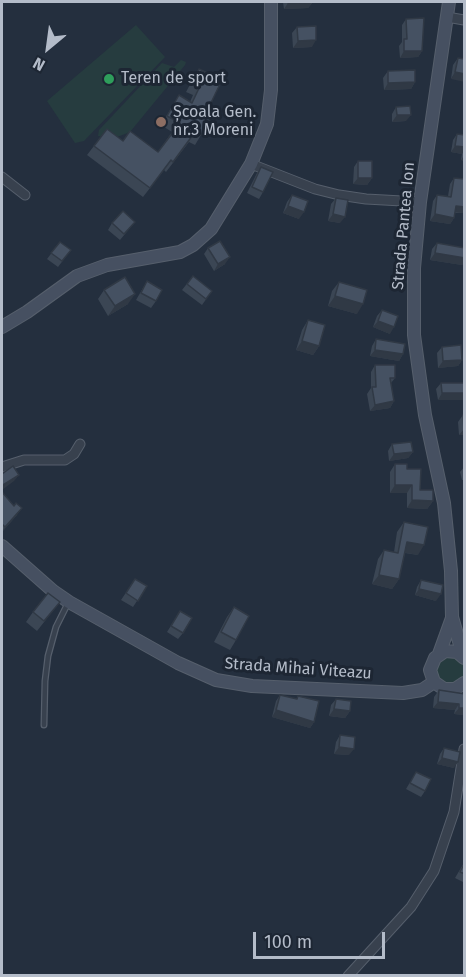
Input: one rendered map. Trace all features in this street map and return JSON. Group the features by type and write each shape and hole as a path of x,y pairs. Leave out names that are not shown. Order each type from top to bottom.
{"street":[{"path":"2,327 77,276 93,269 180,252 194,245 211,229 251,164 267,124 270,109 271,2"},
{"name":"Strada Pantea Ion","path":"449,2 420,202 414,268 414,335 424,415 446,514 452,616 464,656"},
{"path":"447,18 465,20"},
{"path":"251,164 315,189 339,195 420,202"},
{"path":"2,177 25,195"},
{"path":"2,467 24,460 65,460 74,454 80,444"},
{"name":"Strada Mihai Viteazu","path":"2,546 53,591 69,602 178,663 229,683 403,693 422,690 434,682"},
{"name":"Strada Pantea Ion","path":"434,682 430,670 435,658 440,654 452,616"},
{"path":"440,654 451,651 464,656"},
{"path":"434,682 444,689 463,687"},
{"path":"348,975 411,908 434,871 454,812 465,749"}],"lane":[{"path":"44,725 48,656 56,627 69,602"}],"green space":[{"path":"136,25 165,57 84,141 75,143 47,101"},
{"path":"181,60 186,62 185,65 130,132 112,139 98,136 99,130 162,63 174,67"},
{"path":"449,655 464,664 464,677 454,686 439,682 435,668 436,663"}],"building":[{"path":"424,18 422,51 404,51 404,39 407,39 406,19"},
{"path":"316,26 316,40 298,41 297,27"},
{"path":"458,58 465,59 465,74 455,72"},
{"name":"Școala Gen. nr.3 Moreni","path":"199,69 222,80 207,111 213,115 201,135 195,132 150,188 94,146 107,129 123,141 130,131 158,152 180,123 167,116 179,95 192,103 200,86 193,82"},
{"path":"415,70 415,82 388,83 388,71"},
{"path":"410,106 411,115 397,115 396,107"},
{"path":"457,134 465,135 465,147 455,146"},
{"path":"358,161 372,161 372,178 358,178"},
{"path":"261,167 273,172 263,192 252,187"},
{"path":"454,178 465,179 465,207 456,206 454,218 435,214 437,195 451,197"},
{"path":"292,195 308,201 304,212 288,206"},
{"path":"336,198 348,200 345,217 333,214"},
{"path":"123,211 135,222 124,234 112,223"},
{"path":"220,241 230,257 218,264 208,248"},
{"path":"60,242 71,250 62,261 51,253"},
{"path":"437,243 465,248 465,258 435,253"},
{"path":"193,276 212,291 206,299 187,284"},
{"path":"125,277 135,294 115,306 104,290"},
{"path":"147,281 162,290 156,301 141,293"},
{"path":"339,282 367,290 363,304 335,296"},
{"path":"382,310 398,316 394,327 378,321"},
{"path":"308,320 325,325 319,346 302,341"},
{"path":"376,339 405,344 403,354 375,350"},
{"path":"461,345 462,360 443,361 442,347"},
{"path":"375,365 395,365 395,378 390,378 394,401 375,405 372,387 376,387"},
{"path":"441,383 465,383 465,393 442,393"},
{"path":"411,442 413,452 394,454 392,444"},
{"path":"395,464 407,464 407,469 421,469 420,490 433,490 433,501 412,500 412,485 395,485"},
{"path":"13,466 19,475 3,485 2,474"},
{"path":"2,492 14,506 16,503 22,508 5,527 2,524"},
{"path":"404,522 428,527 424,545 407,542 399,579 379,575 384,550 398,553"},
{"path":"135,579 147,586 138,601 126,593"},
{"path":"421,580 443,585 441,594 419,589"},
{"path":"48,593 60,602 44,621 33,612"},
{"path":"234,607 249,616 236,640 221,632"},
{"path":"180,611 192,618 183,633 171,626"},
{"path":"439,690 465,694 465,708 459,708 459,704 438,702"},
{"path":"280,695 319,701 314,722 276,710"},
{"path":"336,699 351,701 350,711 334,709"},
{"path":"340,735 355,737 354,749 339,747"},
{"path":"444,748 460,752 458,762 442,758"},
{"path":"416,772 431,779 425,791 410,783"},
{"path":"465,862 465,874 460,872"}],"place":[{"name":"Teren de sport","path":"109,79"},
{"name":"Școala Gen. nr.3 Moreni","path":"161,122"}]}
